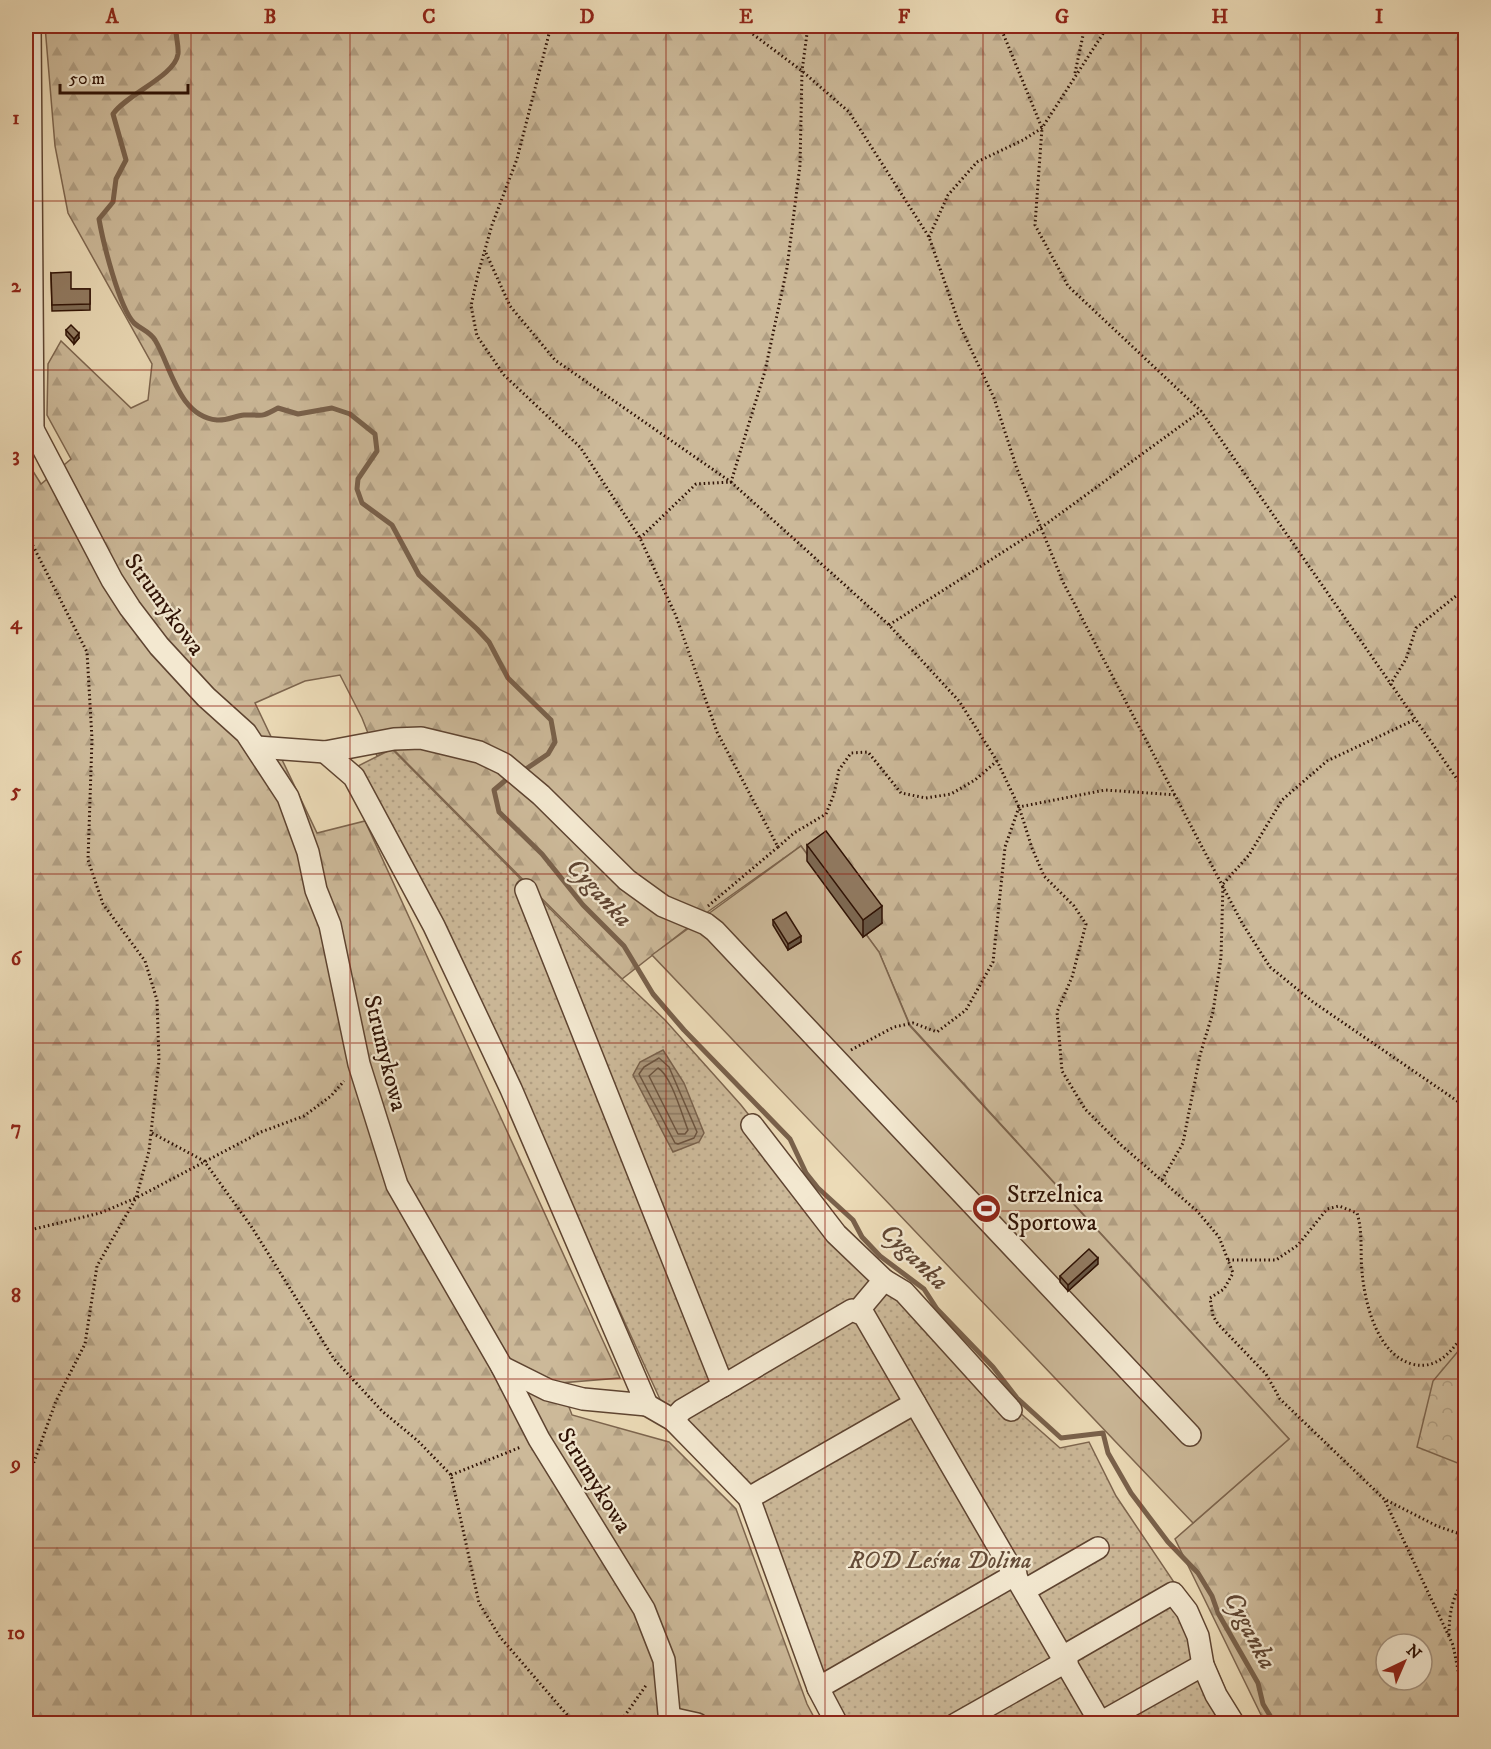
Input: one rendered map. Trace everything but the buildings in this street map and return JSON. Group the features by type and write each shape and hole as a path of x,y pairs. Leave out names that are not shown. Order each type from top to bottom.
{"street":[{"path":"29,422 30,26"},
{"name":"Strumykowa","path":"29,422 101,559 130,608 190,680 257,747 288,797 308,852 316,890 330,925 359,1064 397,1185 502,1368 539,1440 644,1609 664,1660 670,1721"},
{"path":"257,747 325,752 394,739 421,738 479,752 504,765 541,795 627,880 663,906 693,918 716,931 1190,1435"},
{"path":"325,752 354,777 434,926 511,1089 647,1405"},
{"path":"526,890 723,1386"},
{"path":"752,1125 836,1234 884,1280 904,1292 1011,1410"},
{"path":"858,1311 884,1280"},
{"path":"673,1420 682,1410 852,1310 858,1311 864,1315 1021,1582 1100,1723 1203,1665"},
{"path":"502,1368 548,1390 583,1399 647,1405 673,1420 749,1498 818,1688 837,1724"},
{"path":"749,1498 915,1403"},
{"path":"818,1688 1021,1582 1098,1548"},
{"path":"956,1724 1173,1593 1187,1611 1198,1636 1203,1665 1216,1695 1234,1724"},
{"path":"670,1721 697,1724"}],"path":[{"path":"551,26 517,159 492,225 471,306 477,336 504,375 580,447 640,538 676,616 717,732 778,847"},
{"path":"742,26 802,71 849,112 929,237 960,327 994,398 1017,469 1063,582 1177,795 1242,923 1270,967 1314,1002 1466,1107"},
{"path":"731,482 765,371 787,268 800,165 802,71 808,26"},
{"path":"1000,26 1042,128 1035,225 1068,285 1201,411 1466,792"},
{"path":"1074,74 1085,26"},
{"path":"929,237 948,195 977,162 1023,140 1042,128 1074,74 1108,26"},
{"path":"485,251 510,306 555,360 731,482 889,625 959,701 997,761 1019,807 1044,876 1074,906 1086,924 1072,977 1057,1012 1062,1071 1085,1109 1121,1145 1197,1211 1219,1237 1233,1272 1224,1289 1210,1298 1213,1316 1266,1374 1280,1399 1384,1499 1437,1526 1466,1536"},
{"path":"889,625 1042,527 1201,411"},
{"path":"26,550 30,540 32,462"},
{"path":"640,538 696,484 731,482"},
{"path":"26,1484 56,1401 85,1344 97,1266 136,1198 152,1133 159,1060 158,1000 145,961 103,904 88,860 92,739 87,652 30,540"},
{"path":"1390,685 1406,659 1416,628 1466,588"},
{"path":"1162,1180 1183,1143 1200,1055 1213,1012 1221,957 1223,884 1249,855 1282,800 1328,761 1414,720"},
{"path":"693,918 794,833 826,814 834,794 838,770 851,753 867,752 901,793 926,798 951,794 975,780 997,761"},
{"path":"1019,807 1106,790 1177,795"},
{"path":"834,1058 894,1027 913,1023 937,1032 966,1010 993,962 1005,847 1019,807"},
{"path":"26,1231 100,1213 136,1198 261,1132 304,1116 331,1096 359,1064"},
{"path":"152,1133 204,1161 251,1226 334,1359 382,1411 418,1441 451,1474 479,1603 500,1637 575,1724"},
{"path":"1228,1260 1276,1260 1298,1245 1327,1209 1340,1206 1357,1213 1362,1230 1362,1271 1369,1311 1386,1345 1402,1361 1420,1366 1437,1363 1455,1346 1466,1330"},
{"path":"451,1474 539,1440"},
{"path":"1384,1499 1449,1637 1466,1710"},
{"path":"1449,1637 1452,1605 1459,1586 1466,1579"},
{"path":"619,1724 664,1660"}],"green space":[{"path":"45,26 1465,26 1465,1723 1265,1723 1175,1539 1289,1439 910,1025 879,952 801,846 709,911 622,979 393,749 377,756 362,718 340,675 305,681 255,703 317,833 365,821 620,1378 560,1383 572,1415 669,1442 736,1509 807,1704 817,1723 481,1724 479,1718 274,1718 242,1724 26,1723 26,460 41,484 71,459 47,415 48,364 61,341 131,408 148,400 152,364 68,213 55,146"},
{"name":"ROD Leśna Dolina","path":"392,749 583,942 665,1020 741,1105 816,1200 1018,1411 1060,1448 1089,1442 1116,1496 1188,1603 1240,1723 830,1723 743,1503 660,1423 664,1408 590,1246 477,1004 358,766"},
{"name":"Strzelnica Sportowa","path":"801,846 879,952 910,1026 1289,1439 1193,1523 652,955"},
{"path":"1465,1343 1465,1466 1417,1447 1433,1381"}],"water":[{"path":"663,1050 684,1083 704,1133 699,1142 673,1152 633,1075 640,1062"}],"waterway":[{"path":"176,26 178,54 175,62 169,70 129,99 113,114 126,160 116,179 113,202 99,219 117,289 128,315 155,340 184,400 204,416 220,420 244,415 264,415 278,408 298,414 332,408 350,414 375,434 377,451 358,479 357,489 362,503 392,525 419,575 489,642 508,678 551,720 555,742 548,754 523,771"},
{"name":"Cyganka","path":"507,779 494,790 499,812 542,854 583,905 624,946 653,994 684,1030 790,1139 806,1173 818,1188 853,1220 862,1237 880,1256 924,1289 937,1309 993,1367 1017,1398 1061,1438 1103,1433 1108,1453 1131,1493 1168,1542 1198,1573 1212,1596 1218,1613 1258,1683 1263,1704 1275,1724"}],"place":[{"name":"Strzelnica Sportowa","path":"986,1208"}]}
